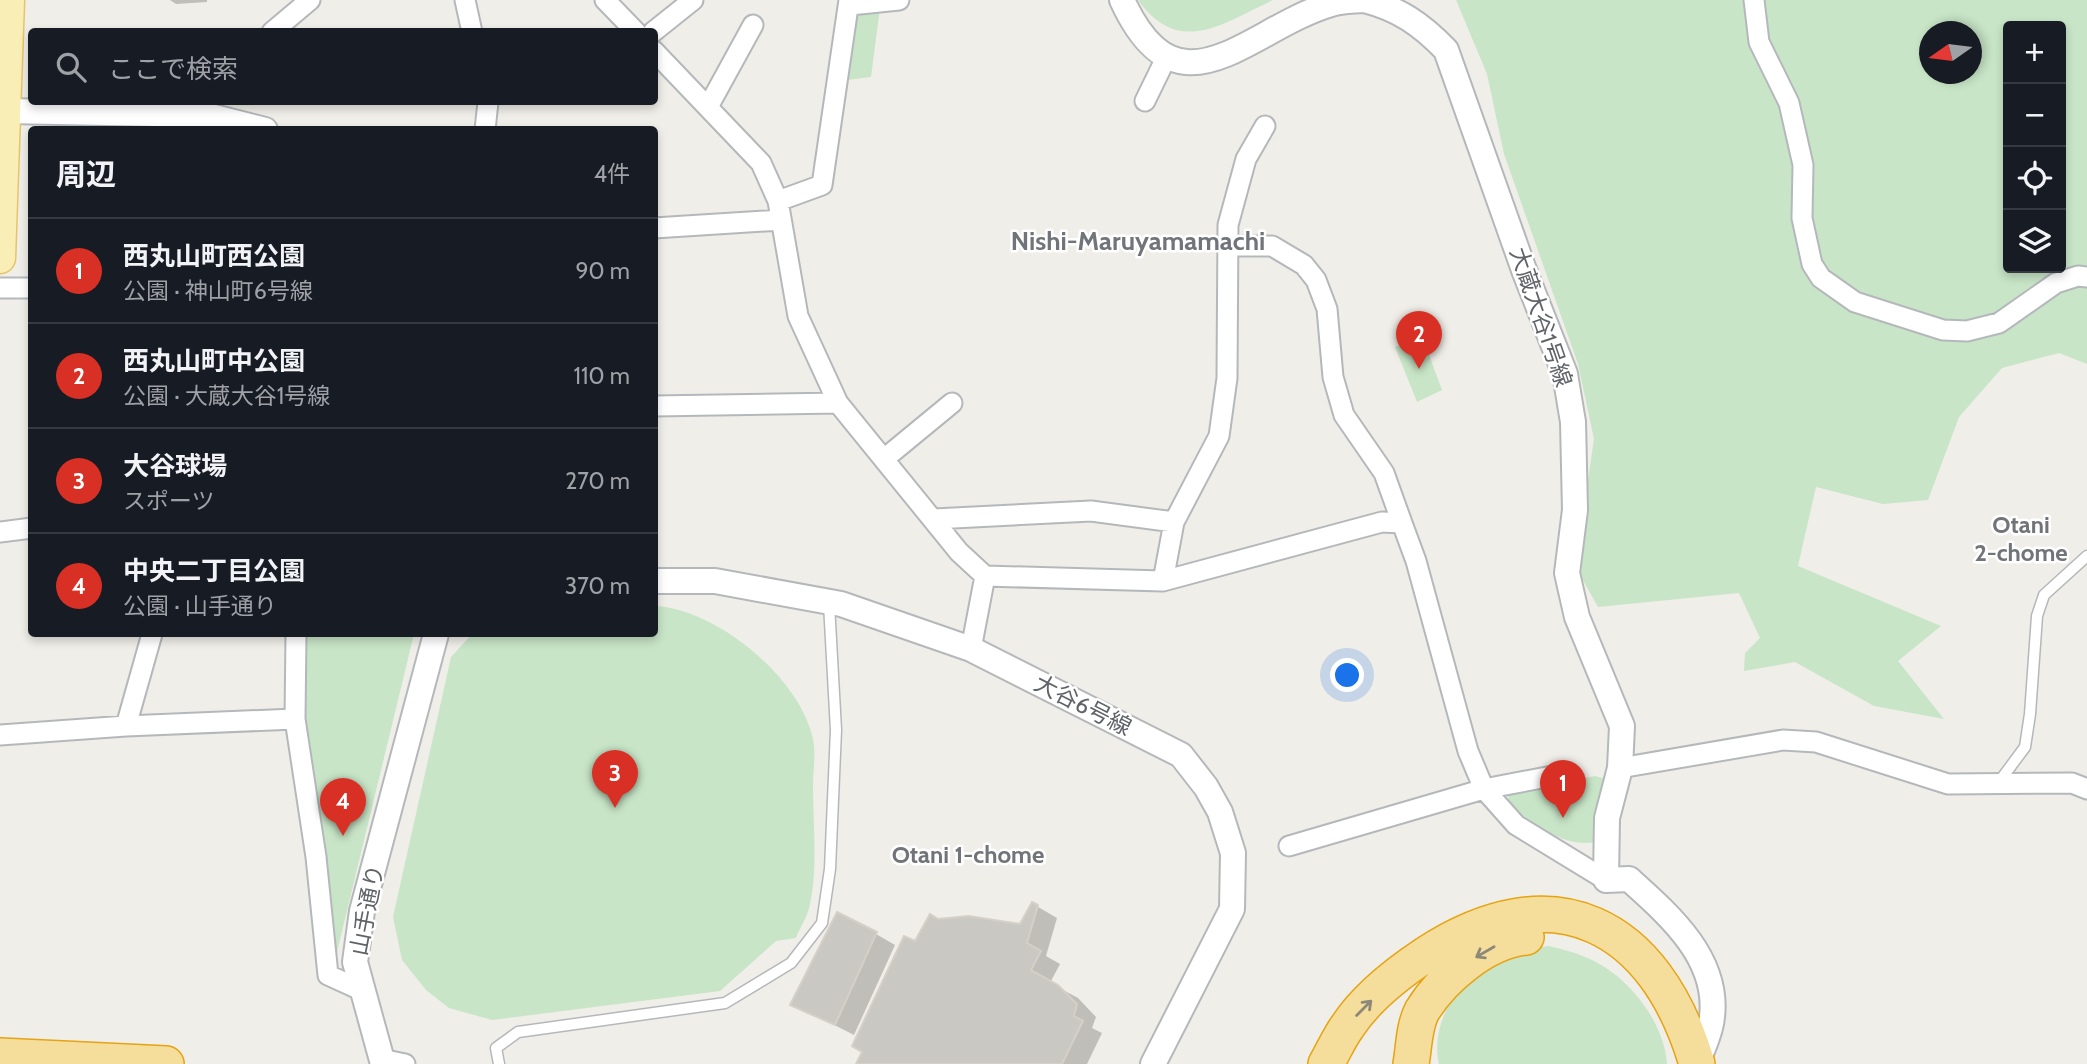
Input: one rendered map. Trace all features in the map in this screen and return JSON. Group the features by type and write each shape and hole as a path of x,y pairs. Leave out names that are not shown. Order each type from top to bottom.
{"highway":[{"path":"1326,1064 1348,1025 1411,965 1446,942 1490,923 1522,916 1556,915 1584,920 1602,929 1639,956 1660,979 1676,1005 1697,1064"},
{"path":"1411,1064 1422,1012 1452,976 1482,953 1511,939 1551,935 1600,946 1632,972 1648,992 1668,1033 1677,1064"},
{"path":"1427,1064 1426,1038 1452,976"},
{"path":"0,1056 166,1064"}],"main road":[{"path":"0,258 9,0"}],"street":[{"path":"277,28 310,0"},
{"path":"465,0 471,28"},
{"path":"605,0 632,28"},
{"path":"658,28 693,0"},
{"path":"658,227 779,210 822,185 849,2 900,0"},
{"path":"1122,0 1146,42 1166,58 1145,101"},
{"name":"大蔵大谷1号線","path":"1166,58 1187,63 1214,60 1331,4 1363,0 1393,8 1412,19 1446,50 1524,270 1565,374 1573,422 1575,510 1567,573 1577,617 1622,726 1620,768 1607,818 1606,880"},
{"path":"1754,0 1759,42 1788,103 1803,165 1802,218 1812,264 1821,278 1855,302 1943,330 1967,331 1999,323 2056,283 2078,276 2087,277"},
{"path":"708,107 753,24"},
{"path":"658,55 761,163 779,210 798,316 838,403 960,552 985,576 1163,581 1382,522 1402,523"},
{"path":"485,126 488,105"},
{"path":"4,111 211,108 255,126"},
{"path":"1163,581 1174,522 1219,436 1227,378 1228,225 1246,159 1265,126"},
{"path":"1226,246 1272,246 1304,265 1316,280 1327,309 1333,377 1344,415 1384,473 1416,561 1468,751 1483,789 1516,825 1606,880 1629,879 1666,912 1695,948 1713,987 1712,1019 1697,1064"},
{"path":"0,288 28,288"},
{"path":"658,406 838,403"},
{"path":"884,459 952,403"},
{"path":"934,519 1091,511 1174,522"},
{"path":"0,531 28,528"},
{"path":"971,649 985,576"},
{"name":"大谷6号線","path":"658,580 715,581 829,602 971,649 1181,755 1206,787 1220,812 1233,853 1232,909 1153,1064"},
{"path":"126,726 151,637"},
{"path":"296,637 295,719 313,831 328,975 361,990"},
{"name":"山手通り","path":"389,1062 361,990 355,962 362,911 435,637"},
{"path":"0,735 126,726 295,719"},
{"path":"1620,768 1783,740 1815,742 1948,784 2072,783 2087,789"},
{"path":"1289,846 1483,789 1569,773"}],"lane":[{"path":"1999,782 2025,747 2037,616 2044,595 2087,556"},
{"path":"499,1064 496,1048 517,1032 725,1003 791,962 822,923 830,869 836,730 829,602"}],"green space":[{"path":"881,0 871,77 847,80 855,13"},
{"path":"1138,0 1273,0 1219,26 1185,31 1169,27 1153,17"},
{"path":"1456,0 2087,0 2087,364 2059,353 2002,368 1959,417 1928,500 1883,504 1816,487 1798,566 1941,626 1898,661 1944,719 1874,706 1795,662 1744,671 1745,653 1760,638 1739,593 1598,607 1580,575 1582,521 1594,439 1578,364 1504,154 1487,74"},
{"path":"1422,336 1442,390 1417,402 1395,347"},
{"path":"658,606 679,610 704,619 752,650 791,692 805,716 813,739 812,890 809,908 796,938 776,941 720,991 492,1020 449,1008 426,990 402,960 393,917 451,657 469,637 658,637"},
{"path":"305,637 413,637 337,952 304,720"},
{"path":"1595,776 1606,779 1597,842 1573,842 1561,838 1509,806 1508,793"},
{"path":"1549,946 1600,964 1628,986 1651,1015 1659,1031 1667,1064 1439,1064 1437,1046 1440,1028 1455,996 1466,982 1495,959 1511,952"}],"building":[{"path":"1032,902 1038,905 1027,943 1041,951 1031,970 1058,985 1077,1004 1074,1016 1083,1021 1062,1064 856,1064 862,1052 852,1046 904,936 915,941 930,914 938,919 969,916 1020,924"},
{"path":"837,912 877,932 835,1025 790,1005"}],"place":[{"name":"西丸山町中公園","path":"1419,369"},
{"name":"大谷球場","path":"615,808"},
{"name":"西丸山町西公園","path":"1563,818"},
{"name":"中央二丁目公園","path":"343,836"}],"district":[{"name":"Nishi-Maruyamamachi","path":"1138,241"},
{"name":"Otani 2-chome","path":"2021,538"},
{"name":"Otani 1-chome","path":"968,854"}]}
